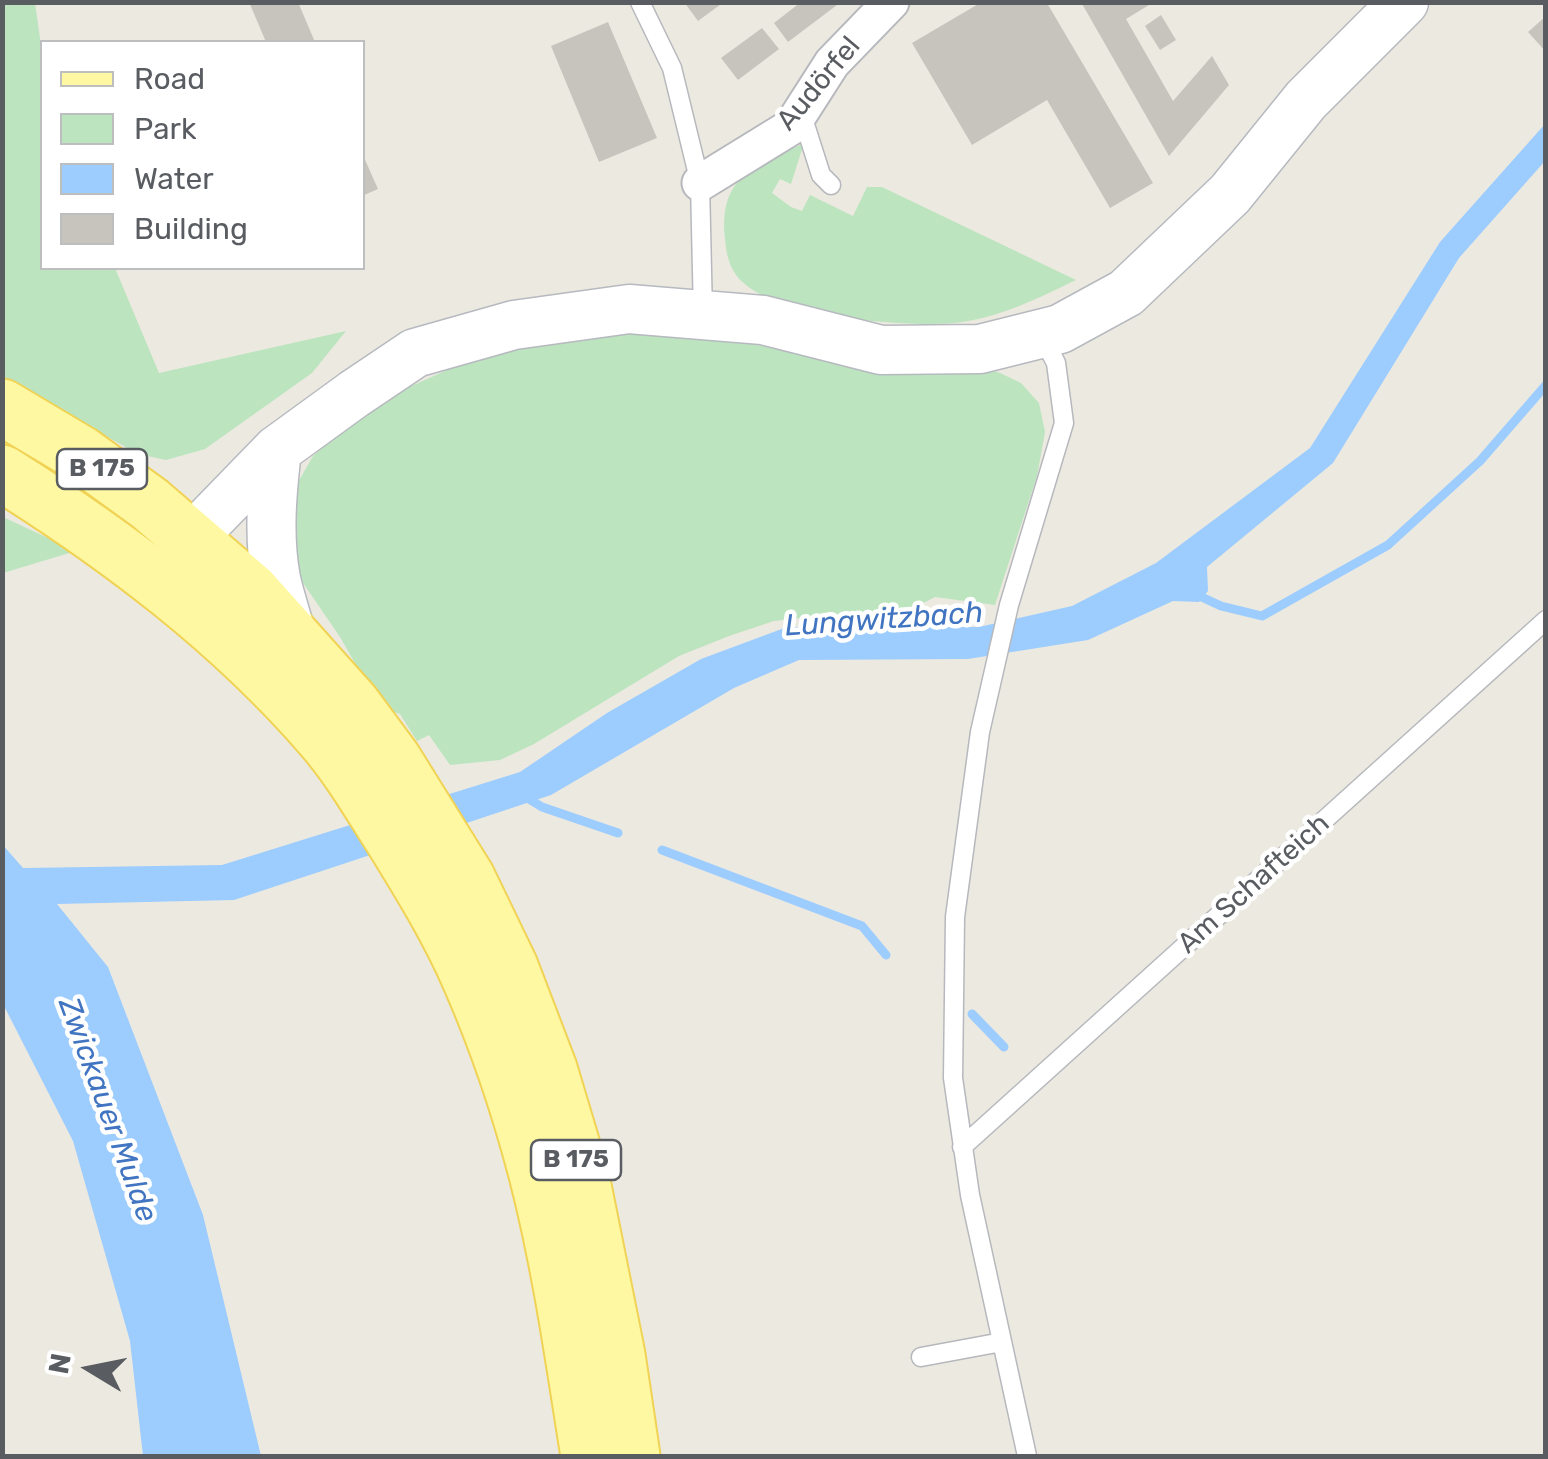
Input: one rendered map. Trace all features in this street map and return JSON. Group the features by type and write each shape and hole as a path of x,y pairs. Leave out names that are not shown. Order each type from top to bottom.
{"main road":[{"path":"176,560 277,450 354,394 415,353 514,324 630,309 763,320 881,350 980,349 1060,329 1126,293 1230,194 1306,100 1404,2"},
{"name":"B 175","path":"2,408 81,454 150,504 210,623 273,682 324,738 376,771"},
{"path":"277,450 271,504 272,544 276,578 291,633"},
{"name":"B 175","path":"2,473 47,501 251,591 353,705 376,771 448,888 510,967 549,1068 581,1176 617,1354 632,1456"},
{"name":"B 175","path":"448,888 470,980 508,1077 537,1175 560,1281 589,1456"}],"street":[{"name":"Audörfel","path":"700,183 791,127 832,64 891,2"}],"lane":[{"path":"640,2 672,68 700,183 703,315"},
{"path":"801,112 821,175 831,185"},
{"path":"1027,1456 962,1147 953,1078 955,917 980,732 1009,605 1064,423 1056,363 1041,334"},
{"name":"Am Schafteich","path":"962,1147 1546,620"},
{"path":"921,1357 1002,1342"}],"green space":[{"path":"3,3 35,3 40,40 40,270 116,270 159,373 346,331 312,373 205,449 166,460 138,454 3,378"},
{"path":"804,143 791,184 780,179 772,193 791,207 802,211 810,195 853,216 867,187 882,187 1076,280 1006,311 940,324 882,322 818,313 764,296 741,281 730,264 725,238 728,200 734,186 756,167"},
{"path":"651,331 749,343 860,368 981,369 1021,383 1039,403 1045,432 1037,476 995,605 935,597 906,612 774,621 679,656 534,744 500,760 450,765 429,735 417,741 400,714 380,707 340,637 301,580 289,549 293,491 313,456 350,422 398,392 456,366 559,337"},
{"path":"3,517 76,551 3,573"}],"water":[{"name":"Zwickauer Mulde","path":"1545,124 1545,161 1459,258 1333,463 1207,567 1208,591 1199,602 1173,601 1088,640 968,659 799,660 734,688 551,795 234,900 57,904 108,967 203,1215 261,1456 143,1456 130,1341 73,1141 3,1004 2,844 23,868 222,865 520,772 607,713 701,659 787,627 979,627 1072,606 1156,563 1310,448 1440,242"}],"building":[{"path":"249,2 298,2 314,40 265,40"},
{"path":"684,2 724,2 698,21"},
{"path":"801,2 841,2 788,42 774,23"},
{"path":"1081,2 1154,2 1126,19 1173,101 1212,56 1229,85 1169,156"},
{"path":"980,3 1047,3 1153,183 1110,208 1047,100 972,145 912,43"},
{"path":"1161,15 1176,40 1160,50 1145,26"},
{"path":"1546,16 1546,52 1528,32"},
{"path":"608,22 657,138 599,162 551,46"},
{"path":"762,28 779,49 738,80 721,58"},
{"path":"365,160 378,189 365,195"}],"waterway":[{"path":"1193,593 1221,606 1262,616 1388,545 1480,461 1546,385"},
{"path":"524,796 542,807 618,833"},
{"path":"662,850 862,926 886,955"},
{"path":"972,1014 1004,1047"}],"water label":[{"name":"Lungwitzbach","path":"884,620"}]}
